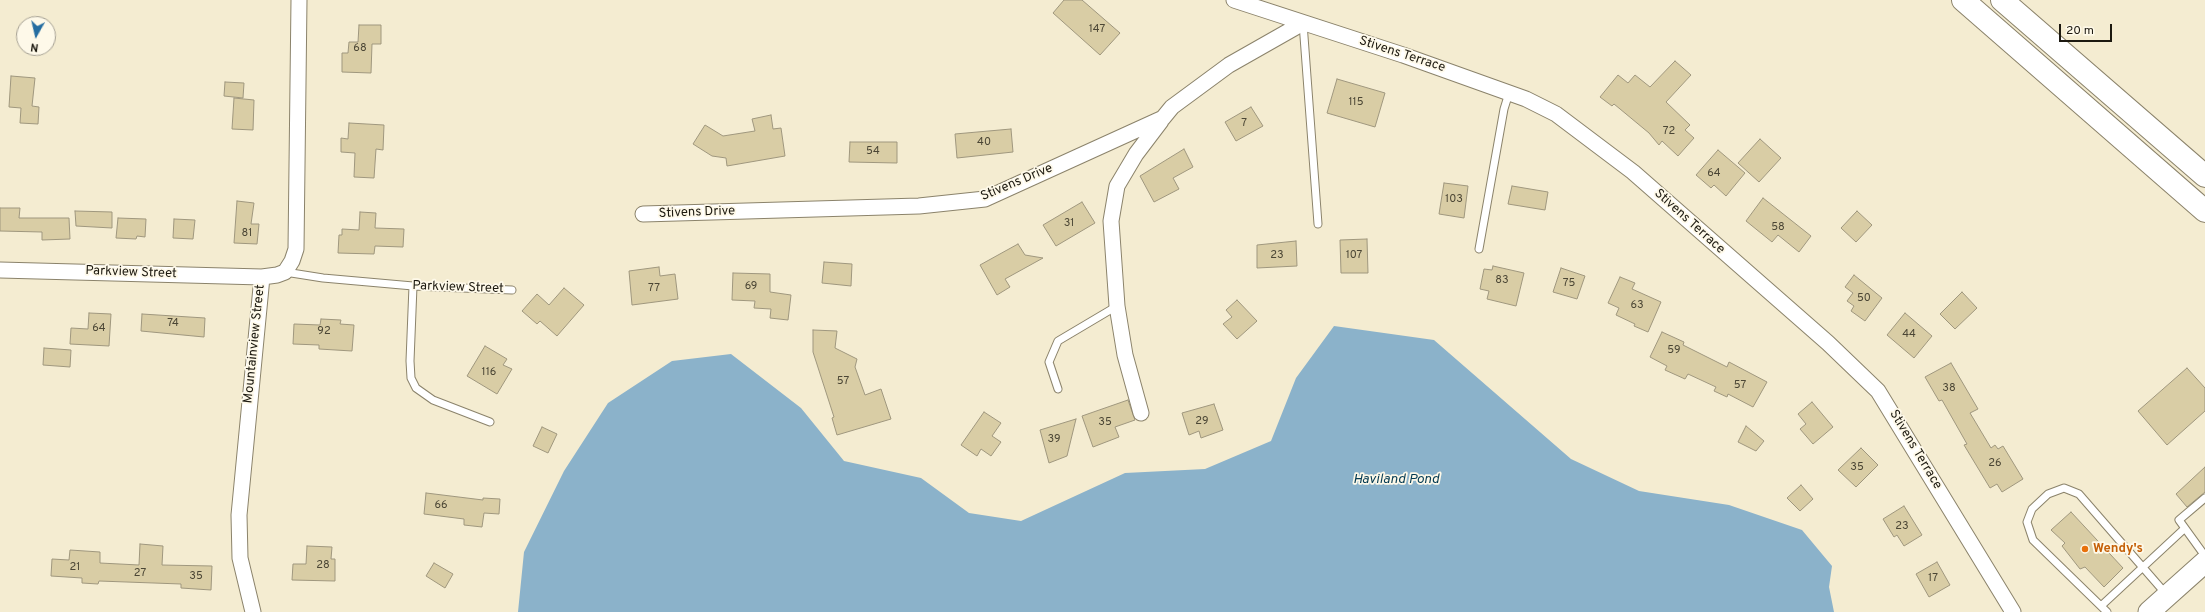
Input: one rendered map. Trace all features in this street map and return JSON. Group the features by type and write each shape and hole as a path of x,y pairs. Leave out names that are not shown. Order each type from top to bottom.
{"highway":[{"path":"1963,0 2205,211"},
{"path":"2002,0 2205,176"}],"main road":[{"path":"2149,612 2205,562"}],"street":[{"path":"285,272 292,261 296,249 299,0"},
{"name":"Stivens Terrace","path":"1234,0 1402,55 1509,93 1556,114 1633,172 1828,343 1878,391 2013,612"},
{"name":"Stivens Drive","path":"643,214 919,206 985,199 1163,118 1172,107 1229,65 1303,23"},
{"path":"1141,413 1125,354 1117,306 1111,221 1116,186 1136,154 1163,118"},
{"name":"Parkview Street","path":"0,270 262,277"},
{"name":"Mountainview Street","path":"253,612 240,558 239,515 262,277 277,275 285,272"}],"lane":[{"path":"1303,23 1318,224"},
{"path":"1479,249 1504,109 1509,93"},
{"name":"Parkview Street","path":"285,272 331,279 413,286 512,290"},
{"path":"413,286 410,361 411,378 416,388 433,400 490,422"},
{"path":"1058,389 1049,362 1058,341 1117,306"},
{"path":"2107,612 2033,540 2027,522 2032,509 2048,494 2064,488 2079,494 2168,595"},
{"path":"2205,498 2179,520 2184,529 2205,556"},
{"path":"2101,606 2184,529"}],"water":[{"name":"Haviland Pond","path":"1334,326 1434,340 1571,459 1639,491 1729,505 1802,530 1832,566 1829,587 1834,612 518,612 524,552 564,471 608,403 672,361 731,354 801,408 844,461 921,478 969,513 1021,521 1125,473 1205,469 1271,441 1296,378"}],"building":[{"path":"1064,0 1082,0 1120,33 1100,55 1053,13"},
{"path":"359,25 381,25 381,44 372,44 371,73 342,72 342,53 348,53 349,42 358,42"},
{"path":"1675,61 1691,75 1666,102 1690,125 1685,130 1694,138 1678,156 1662,141 1659,145 1649,133 1614,104 1612,106 1600,97 1618,75 1628,83 1635,75 1650,87"},
{"path":"11,76 35,78 32,106 39,107 38,124 20,123 21,108 9,107"},
{"path":"1337,79 1385,93 1375,127 1327,113"},
{"path":"225,82 244,83 243,98 224,96"},
{"path":"234,98 254,100 253,130 232,129"},
{"path":"1251,107 1263,126 1236,141 1225,122"},
{"path":"771,115 773,129 781,128 785,156 727,166 726,158 712,156 693,144 705,125 723,136 755,131 752,119"},
{"path":"349,123 384,125 383,150 376,149 374,178 354,177 355,153 341,152 341,138 348,139"},
{"path":"1011,129 1013,152 957,158 955,134"},
{"path":"1760,139 1781,158 1759,182 1738,163"},
{"path":"850,142 897,142 897,163 849,162"},
{"path":"1184,149 1193,167 1173,178 1179,189 1154,202 1140,176"},
{"path":"1718,150 1745,173 1726,196 1714,185 1711,188 1696,175"},
{"path":"1444,183 1468,186 1464,218 1439,214"},
{"path":"1512,186 1548,192 1545,210 1508,204"},
{"path":"1763,198 1811,236 1799,252 1778,235 1772,242 1746,221"},
{"path":"237,201 254,203 251,224 259,224 257,244 234,243"},
{"path":"1082,202 1095,223 1056,246 1043,225"},
{"path":"0,208 20,208 19,218 69,218 70,239 42,240 42,232 0,231"},
{"path":"75,211 112,212 112,228 76,226"},
{"path":"1857,211 1872,225 1856,242 1841,228"},
{"path":"360,212 376,213 375,228 404,229 403,247 375,246 374,254 338,253 339,235 342,235 342,229 359,230"},
{"path":"118,218 146,219 145,237 137,236 136,239 116,238"},
{"path":"174,219 195,220 193,239 173,238"},
{"path":"1367,239 1368,273 1341,273 1340,240"},
{"path":"1296,241 1297,266 1257,268 1257,245"},
{"path":"1018,244 1025,255 1043,258 1005,279 1010,287 997,295 980,265"},
{"path":"824,262 852,264 851,286 822,283"},
{"path":"1493,266 1524,273 1516,306 1487,299 1489,291 1480,289 1484,269 1492,270"},
{"path":"659,267 660,276 675,274 678,299 632,305 629,271"},
{"path":"1561,268 1585,276 1577,299 1553,292"},
{"path":"733,273 770,274 770,292 791,295 788,320 770,318 771,309 754,308 755,301 732,300"},
{"path":"1854,275 1882,298 1865,321 1851,311 1854,306 1847,301 1853,293 1845,287"},
{"path":"1620,277 1635,283 1632,289 1661,302 1648,332 1634,326 1635,324 1616,315 1619,308 1608,303"},
{"path":"564,288 584,305 557,336 540,321 537,324 522,311 537,294 549,305"},
{"path":"1962,292 1977,308 1955,329 1940,314"},
{"path":"1237,300 1257,321 1237,339 1223,324 1232,317 1226,310"},
{"path":"89,313 111,314 109,346 70,344 71,328 88,329"},
{"path":"1905,313 1932,336 1914,358 1887,335"},
{"path":"142,314 205,318 204,337 141,331"},
{"path":"321,319 341,320 340,324 354,325 352,351 319,349 319,345 293,344 294,324 320,325"},
{"path":"813,330 837,331 835,348 857,359 855,367 865,395 881,389 891,419 837,435 832,418 834,417 813,352"},
{"path":"1662,332 1684,342 1683,345 1727,367 1729,362 1767,382 1753,407 1728,394 1727,397 1714,391 1716,387 1688,374 1685,379 1665,370 1667,366 1650,357"},
{"path":"485,346 507,359 503,365 512,369 497,394 467,376"},
{"path":"44,348 71,350 70,367 43,365"},
{"path":"1951,363 1978,409 1970,413 1991,448 1995,445 1998,449 2003,446 2023,479 2002,492 1997,484 1990,488 1964,445 1967,444 1942,400 1939,401 1925,377"},
{"path":"2187,368 2205,388 2205,411 2167,445 2138,411"},
{"path":"1128,400 1135,420 1115,427 1119,437 1093,447 1082,416"},
{"path":"1812,402 1833,427 1813,444 1800,429 1806,424 1798,414"},
{"path":"1214,404 1223,430 1201,438 1199,431 1189,435 1182,413"},
{"path":"984,412 1001,423 992,436 1001,442 991,456 981,449 977,456 961,445"},
{"path":"1076,419 1067,456 1049,463 1040,430"},
{"path":"1746,426 1764,441 1756,451 1738,442"},
{"path":"542,427 557,434 548,453 533,446"},
{"path":"1861,448 1878,465 1856,487 1838,470"},
{"path":"2205,467 2205,492 2187,507 2176,494"},
{"path":"1801,485 1813,499 1800,511 1787,498"},
{"path":"426,493 483,500 483,498 500,499 499,514 484,513 482,527 464,525 464,519 424,514"},
{"path":"1904,506 1922,535 1904,546 1897,535 1894,537 1883,519"},
{"name":"Wendy's","path":"2071,512 2123,568 2104,587 2085,567 2080,569 2062,546 2065,543 2051,530"},
{"path":"140,544 163,546 162,565 212,566 211,590 181,588 181,584 99,581 98,584 82,583 82,578 51,576 52,559 69,560 70,550 100,552 100,563 139,565"},
{"path":"307,546 332,547 331,559 335,559 335,581 292,580 293,564 306,564"},
{"path":"1937,562 1950,585 1929,597 1916,574"},
{"path":"434,563 453,574 445,588 426,576"}],"place":[{"name":"Wendy's","path":"2085,549"}]}
